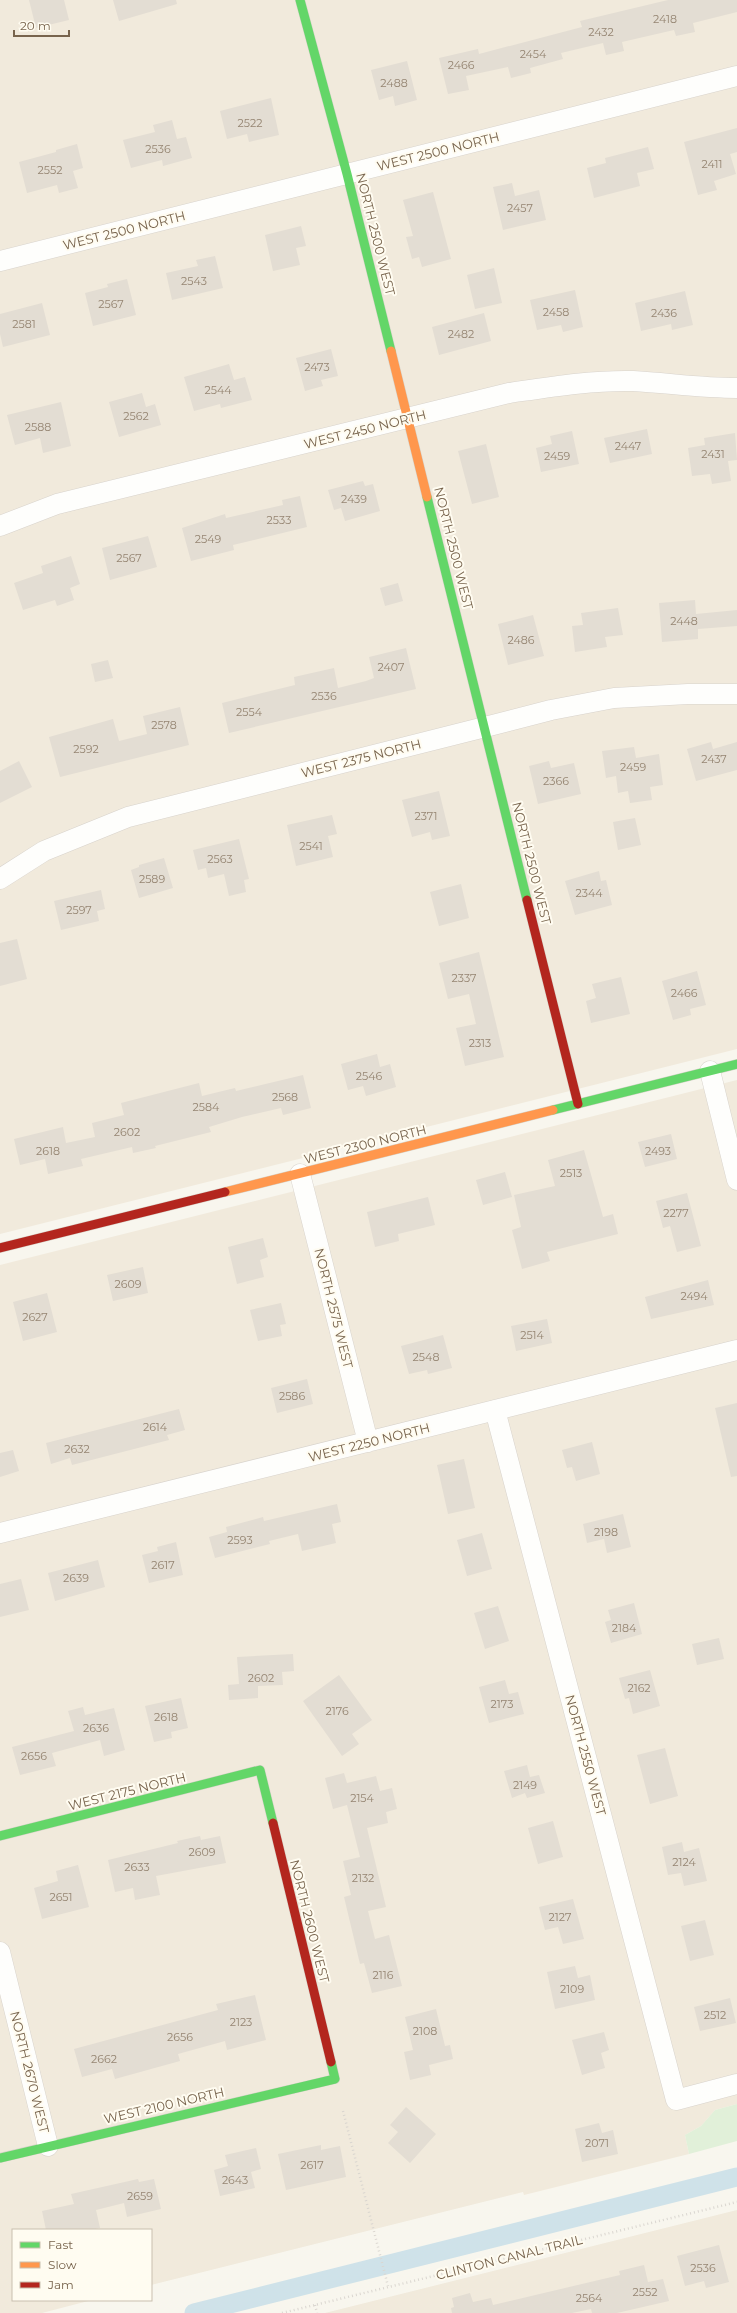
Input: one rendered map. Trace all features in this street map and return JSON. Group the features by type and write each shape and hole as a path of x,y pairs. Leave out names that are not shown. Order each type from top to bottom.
{"street":[{"name":"NORTH 2500 WEST","path":"300,0 347,174 578,1104"},
{"name":"WEST 2500 NORTH","path":"0,261 737,76"},
{"name":"WEST 2450 NORTH","path":"0,526 56,504 509,393 572,384 633,381 702,388 737,388"},
{"name":"WEST 2375 NORTH","path":"0,879 44,851 128,817 551,710 614,698 688,694 737,694"},
{"name":"WEST 2300 NORTH","path":"0,1248 737,1064"},
{"path":"710,1071 737,1180"},
{"name":"NORTH 2575 WEST","path":"300,1174 368,1442"},
{"name":"WEST 2250 NORTH","path":"0,1533 737,1350"},
{"name":"NORTH 2550 WEST","path":"495,1410 676,2100 737,2084"},
{"name":"WEST 2175 NORTH","path":"0,1836 260,1770"},
{"name":"NORTH 2600 WEST","path":"260,1770 335,2079"},
{"name":"NORTH 2670 WEST","path":"0,1952 48,2146"},
{"name":"WEST 2100 NORTH","path":"0,2158 335,2079"}],"path":[{"path":"343,2110 388,2286"},
{"name":"CLINTON CANAL TRAIL","path":"282,2313 737,2202"},
{"path":"315,2305 317,2313"}],"shaded area":[{"path":"0,0 737,0 737,1049 0,1234"},
{"path":"737,1080 737,2104 715,2110 701,2126 685,2135 689,2154 524,2195 523,2192 152,2285 152,2229 12,2229 12,2301 88,2301 42,2313 0,2313 0,1265"},
{"path":"737,2210 737,2313 325,2313"}],"green space":[{"path":"737,2104 737,2141 689,2154 685,2135 701,2126 715,2110"}],"building":[{"path":"29,0 64,0 69,20 36,28"},
{"path":"113,0 176,0 177,4 119,21"},
{"path":"668,0 737,0 737,12 693,23 695,32 676,36 674,30 622,42 624,51 606,55 603,43 561,53 563,59 530,68 531,73 511,78 508,67 466,76 469,90 448,94 439,58 478,49 479,54 582,27 580,21"},
{"path":"407,61 417,100 395,106 393,96 379,100 371,70"},
{"path":"271,98 279,135 249,142 247,134 227,139 220,111"},
{"path":"172,120 177,139 186,137 192,158 163,166 162,160 131,168 123,140 155,132 153,125"},
{"path":"737,128 737,152 730,154 736,174 714,181 717,190 698,195 684,142"},
{"path":"77,144 83,168 73,171 78,188 59,193 57,185 27,193 19,162 56,152 56,150"},
{"path":"648,147 654,169 637,173 640,186 594,198 587,168 606,163 605,158"},
{"path":"512,183 515,196 539,190 546,220 503,230 493,187"},
{"path":"433,192 451,259 422,267 419,257 412,259 406,237 413,236 403,200"},
{"path":"301,226 306,246 296,248 300,265 273,271 265,235"},
{"path":"215,256 223,288 172,300 166,273 198,266 196,260"},
{"path":"494,268 502,303 475,309 467,275"},
{"path":"127,279 136,315 93,326 85,293 108,287 107,284"},
{"path":"575,290 583,327 563,332 561,325 537,330 530,300"},
{"path":"685,291 693,325 672,330 671,324 641,331 635,303"},
{"path":"42,303 50,335 3,347 0,334 0,314"},
{"path":"484,313 491,341 439,355 432,327"},
{"path":"331,349 338,376 321,380 323,386 305,391 296,358"},
{"path":"229,364 234,380 245,377 252,400 221,408 220,404 194,411 184,377"},
{"path":"142,393 146,407 155,404 161,425 119,437 109,402"},
{"path":"61,402 71,446 43,453 40,438 15,445 7,415"},
{"path":"647,429 652,454 610,463 604,438"},
{"path":"572,431 579,464 541,472 536,448 552,444 550,436"},
{"path":"735,433 737,460 728,461 731,481 712,484 710,474 692,476 688,448 705,445 704,438"},
{"path":"486,444 499,497 472,504 458,451"},
{"path":"363,481 365,486 373,484 380,511 345,521 341,508 334,510 328,490"},
{"path":"300,496 307,527 233,545 234,550 191,561 182,528 225,514 226,518 283,505 282,500"},
{"path":"148,536 157,567 110,580 102,548"},
{"path":"71,556 80,584 70,588 74,600 57,606 55,600 23,610 14,583 43,573 41,566"},
{"path":"398,583 403,601 385,606 380,588"},
{"path":"695,600 696,614 737,610 737,626 698,629 698,639 662,642 659,603"},
{"path":"618,608 623,635 605,637 607,647 575,652 572,626 583,625 581,613"},
{"path":"533,615 544,656 508,665 498,624"},
{"path":"406,648 416,689 229,733 222,703 295,685 294,677 334,668 338,688 366,681 374,678 369,657"},
{"path":"108,660 113,678 95,682 91,664"},
{"path":"180,707 189,745 60,777 49,737 113,719 119,741 147,734 143,716"},
{"path":"711,742 713,749 737,742 737,770 696,781 687,749"},
{"path":"634,747 636,758 659,754 663,785 650,787 652,800 630,803 628,791 618,793 616,776 606,778 602,751"},
{"path":"19,761 32,787 0,803 0,771"},
{"path":"549,761 551,768 574,763 581,794 538,804 529,766"},
{"path":"439,791 450,836 432,840 430,832 412,837 402,800"},
{"path":"332,815 337,834 328,836 333,857 296,866 287,825"},
{"path":"635,818 641,845 618,850 613,822"},
{"path":"239,839 249,879 244,880 246,892 229,896 224,874 208,878 206,868 198,870 193,850"},
{"path":"164,858 173,888 139,898 131,870 139,867 139,865"},
{"path":"599,871 601,881 606,880 612,905 575,915 565,881"},
{"path":"461,884 469,918 439,926 430,892"},
{"path":"101,890 105,909 97,911 99,921 61,930 54,901"},
{"path":"17,939 27,979 0,986 0,943"},
{"path":"479,952 504,1057 465,1066 456,1028 476,1024 469,994 448,999 439,963"},
{"path":"697,971 706,1005 690,1009 691,1015 673,1020 662,981"},
{"path":"621,977 630,1014 591,1023 586,1001 596,998 592,984"},
{"path":"377,1054 380,1067 390,1064 396,1087 366,1096 363,1086 348,1090 341,1064"},
{"path":"303,1075 311,1108 283,1115 281,1108 242,1117 209,1127 211,1132 133,1153 132,1147 81,1159 83,1166 48,1174 45,1159 20,1165 14,1139 63,1127 66,1143 95,1137 92,1123 124,1115 121,1103 199,1083 202,1096 235,1088 236,1091"},
{"path":"671,1134 677,1159 645,1167 638,1142"},
{"path":"584,1150 603,1217 613,1214 618,1234 547,1252 550,1261 522,1269 512,1230 521,1227 514,1195 555,1186 548,1160"},
{"path":"505,1172 512,1197 483,1205 476,1180"},
{"path":"687,1193 701,1246 677,1252 670,1226 663,1228 656,1201"},
{"path":"428,1197 435,1225 398,1234 399,1241 375,1247 367,1212"},
{"path":"263,1238 268,1257 260,1260 264,1277 237,1284 228,1247"},
{"path":"143,1267 148,1293 113,1301 107,1275"},
{"path":"708,1280 714,1305 651,1319 645,1297"},
{"path":"47,1293 57,1332 23,1341 13,1302"},
{"path":"281,1303 286,1324 280,1325 282,1336 258,1341 250,1310"},
{"path":"547,1319 552,1343 516,1351 511,1326"},
{"path":"443,1335 452,1368 428,1374 427,1370 409,1374 401,1346"},
{"path":"307,1379 313,1404 277,1413 271,1388"},
{"path":"737,1403 737,1476 731,1477 715,1408"},
{"path":"179,1409 185,1430 167,1435 169,1440 72,1465 70,1458 51,1464 46,1443"},
{"path":"592,1442 600,1474 576,1481 572,1467 567,1468 562,1450"},
{"path":"13,1450 19,1471 0,1477 0,1453"},
{"path":"464,1459 475,1508 448,1514 437,1465"},
{"path":"337,1504 341,1522 332,1524 336,1543 302,1551 298,1534 269,1541 270,1544 215,1558 209,1537 227,1532 226,1527 263,1517 264,1521"},
{"path":"623,1514 631,1547 607,1553 604,1539 587,1543 583,1524"},
{"path":"482,1533 492,1569 467,1576 457,1540"},
{"path":"176,1542 183,1575 149,1583 142,1555 158,1551 157,1547"},
{"path":"98,1560 105,1587 55,1601 48,1573"},
{"path":"21,1579 29,1610 0,1617 0,1584"},
{"path":"634,1603 642,1634 611,1643 605,1622 611,1620 608,1610"},
{"path":"498,1606 509,1641 485,1649 474,1613"},
{"path":"719,1638 724,1659 697,1665 692,1644"},
{"path":"293,1654 294,1671 282,1672 283,1685 258,1686 258,1698 229,1700 228,1685 239,1684 237,1657"},
{"path":"650,1670 660,1706 633,1714 629,1698 625,1699 619,1678"},
{"path":"339,1675 372,1720 352,1734 359,1744 342,1756 303,1701"},
{"path":"505,1680 509,1694 518,1692 524,1714 489,1723 479,1687"},
{"path":"181,1698 188,1728 171,1732 172,1738 154,1742 145,1706"},
{"path":"83,1707 85,1715 114,1708 125,1750 104,1756 100,1740 52,1753 56,1766 20,1775 12,1747 74,1731 68,1711"},
{"path":"665,1748 678,1796 650,1804 637,1755"},
{"path":"527,1765 530,1777 539,1775 545,1793 527,1798 525,1793 512,1798 504,1771"},
{"path":"344,1773 347,1783 376,1776 380,1791 392,1788 397,1809 386,1812 388,1823 367,1828 386,1907 368,1911 375,1939 389,1935 402,1986 372,1993 364,1963 360,1964 344,1897 351,1895 343,1861 360,1857 347,1805 333,1809 325,1778"},
{"path":"553,1821 563,1857 538,1864 528,1828"},
{"path":"200,1836 201,1840 220,1836 226,1863 156,1876 160,1895 135,1900 133,1888 115,1892 108,1860 178,1843 177,1841"},
{"path":"682,1842 684,1852 699,1848 707,1881 684,1886 681,1873 668,1875 662,1847"},
{"path":"78,1865 89,1907 42,1919 34,1888 58,1881 56,1871"},
{"path":"573,1899 584,1939 563,1944 558,1927 545,1930 539,1907"},
{"path":"705,1920 714,1955 690,1961 681,1926"},
{"path":"575,1966 578,1978 590,1975 595,2000 555,2009 547,1972"},
{"path":"255,1995 266,2040 227,2050 225,2041 178,2054 180,2061 115,2079 112,2069 82,2077 74,2049 218,2010 216,2004"},
{"path":"730,1998 736,2023 700,2031 694,2007"},
{"path":"436,2009 445,2046 450,2045 453,2059 429,2065 431,2075 410,2080 404,2052 413,2050 405,2017"},
{"path":"604,2032 609,2050 601,2053 605,2068 582,2075 572,2040"},
{"path":"406,2107 436,2134 410,2163 388,2143 398,2132 390,2125"},
{"path":"599,2123 602,2133 613,2130 618,2154 582,2162 575,2129"},
{"path":"321,2145 321,2150 340,2146 346,2177 286,2190 278,2154"},
{"path":"256,2148 261,2169 251,2172 255,2188 220,2196 214,2170 228,2166 225,2155"},
{"path":"138,2179 139,2182 154,2179 161,2209 127,2217 124,2203 96,2210 100,2228 46,2229 42,2211 74,2204 71,2194"},
{"path":"719,2245 729,2282 706,2288 704,2281 685,2286 677,2256"},
{"path":"644,2265 648,2282 663,2279 669,2301 617,2313 592,2313 591,2309 572,2313 452,2313 451,2308 454,2307 452,2298 470,2293 473,2302 491,2298 493,2305 620,2275 619,2271"}],"waterway":[{"path":"194,2313 737,2177"}],"traffic: fast":[{"path":"300,0 347,174 391,351"},
{"path":"427,497 527,900"},
{"path":"553,1110 737,1064"},
{"path":"0,1836 260,1770 273,1823"},
{"path":"0,2158 335,2079 331,2062"}],"traffic: slow":[{"path":"391,351 427,497"},
{"path":"225,1192 553,1110"}],"traffic: jam":[{"path":"527,900 578,1104"},
{"path":"0,1248 225,1192"},
{"path":"273,1823 331,2062"}]}
